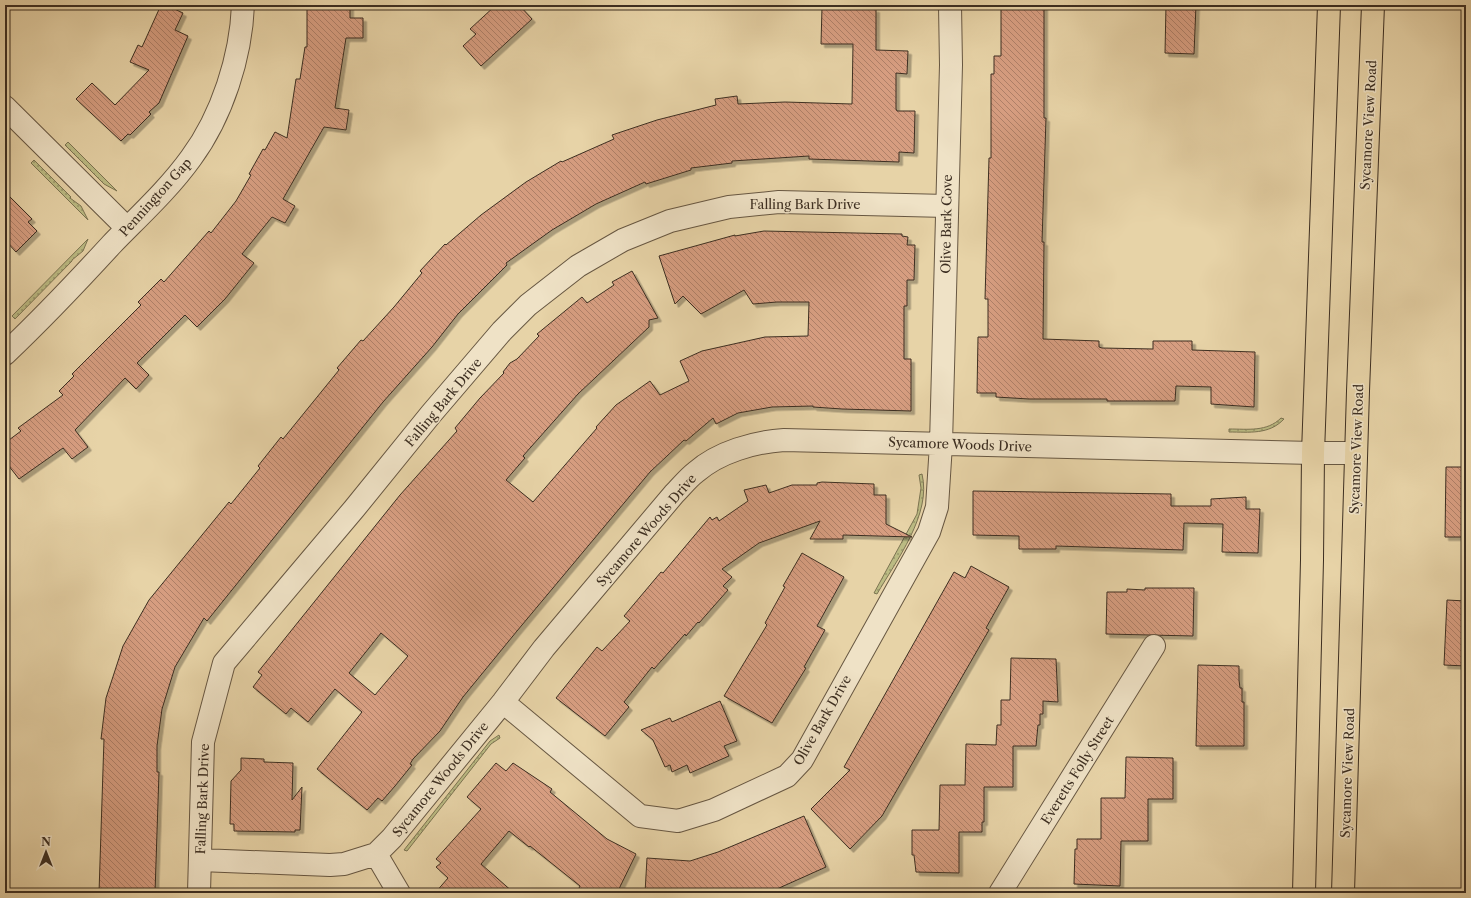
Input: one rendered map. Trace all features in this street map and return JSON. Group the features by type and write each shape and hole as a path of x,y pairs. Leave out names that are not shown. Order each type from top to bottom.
{"main road":[{"path":"1304,893 1313,454 1329,5"},
{"name":"Sycamore View Road","path":"1343,893 1356,453 1373,5"}],"street":[{"name":"Pennington Gap","path":"5,354 176,178 202,143 230,80 239,40 243,5"},
{"name":"Olive Bark Cove","path":"941,444 952,40 950,5"},
{"path":"5,107 127,228"},
{"name":"Falling Bark Drive","path":"199,893 203,742 224,663 354,509 431,414 502,331 528,305 578,266 624,240 670,221 729,207 779,202 947,206"},
{"name":"Sycamore Woods Drive","path":"200,860 330,865 360,860 376,854 392,838 504,702 544,648 674,494 696,471 710,462 741,448 771,441 784,440 1313,454 1356,453"},
{"name":"Olive Bark Drive","path":"504,702 640,816 678,821 714,810 787,776 802,760 929,532 937,507 941,444"},
{"name":"Everetts Folly Street","path":"1000,893 1154,646"},
{"path":"376,854 399,893"}],"green space":[{"path":"68,142 117,191 104,184 65,145"},
{"path":"34,160 71,197 70,198 81,206 88,220 31,163"},
{"path":"88,239 83,251 72,260 15,319 12,316"},
{"path":"1281,418 1284,419 1272,428 1258,432 1229,432 1229,429 1263,428 1270,426"},
{"path":"922,474 924,489 922,505 917,521 902,552 877,594 874,593 917,514 921,488 919,475"},
{"path":"499,735 500,738 491,744 407,851 404,850 490,741"}],"building":[{"path":"161,5 166,5 183,13 175,30 188,36 159,103 149,112 151,114 130,135 128,134 121,141 76,99 92,83 115,105 149,70 130,62 138,45 142,47"},
{"path":"307,5 350,5 350,18 363,18 363,38 346,38 335,108 349,110 346,130 324,127 283,199 295,206 285,223 272,217 242,254 254,263 225,299 197,327 185,315 137,363 149,375 136,389 125,378 75,430 88,447 72,459 63,448 19,479 5,461 5,443 21,431 18,428 63,395 59,391 74,376 72,374 141,305 138,302 161,279 164,282 209,231 211,233 236,201 251,175 249,174 263,149 265,150 275,132 287,138 296,79 300,79 305,47 307,47"},
{"path":"496,5 519,5 532,19 481,66 463,46 476,34 470,29"},
{"path":"1001,5 1044,5 1044,118 1046,118 1042,242 1044,242 1043,339 1099,341 1099,347 1102,348 1153,349 1153,341 1192,341 1192,350 1255,352 1254,407 1211,404 1211,387 1176,386 1175,401 1029,399 996,397 996,393 977,393 978,337 988,337 988,299 985,299 989,158 991,158 991,74 994,74 994,56 1001,56"},
{"path":"1166,5 1196,5 1194,54 1165,53"},
{"path":"822,7 876,9 876,50 908,51 907,74 896,73 896,109 897,111 915,111 914,153 899,152 899,162 809,159 809,156 732,161 732,163 691,168 691,170 646,184 645,182 596,204 552,230 506,263 507,265 458,314 432,347 383,402 207,621 204,618 175,667 162,709 157,746 157,772 159,772 155,893 99,893 104,739 101,739 106,698 123,646 149,600 229,502 231,504 260,468 258,466 281,437 283,439 339,370 337,368 361,340 363,341 394,307 422,273 420,271 445,244 446,245 481,215 526,182 561,161 562,162 614,139 612,135 657,120 716,105 715,99 737,96 738,104 785,102 852,104 853,44 821,44"},
{"path":"5,192 32,219 28,222 37,231 16,252 5,240"},
{"path":"764,231 902,234 902,236 908,237 907,245 915,245 914,280 907,280 907,306 904,306 904,359 911,359 911,411 842,409 813,406 772,407 738,413 716,424 713,418 686,441 684,440 650,472 463,697 440,731 413,759 410,764 412,765 395,786 382,801 378,798 367,810 317,769 362,712 335,689 308,722 291,708 286,714 253,687 262,675 258,672 400,495 457,431 455,428 480,398 504,373 503,372 510,363 517,359 539,336 537,334 582,297 587,303 614,285 612,282 632,271 658,318 649,320 649,327 578,394 523,456 525,458 506,480 533,502 616,405 650,381 660,395 689,381 680,361 702,351 765,337 808,336 809,302 753,304 744,290 701,314 683,296 675,304 659,256 735,236","holes":["381,633 408,656 375,695 349,673"]},
{"path":"1446,467 1466,467 1466,537 1445,537"},
{"path":"817,483 874,484 874,495 886,495 886,524 912,537 843,535 843,539 810,539 820,521 759,543 722,569 732,577 723,586 728,590 699,623 698,622 686,636 685,634 654,669 652,667 624,702 629,707 605,736 556,698 597,647 602,651 630,621 624,616 661,572 663,573 710,517 712,520 717,517 719,521 748,501 744,490 766,485 769,493 792,485 817,485"},
{"path":"973,491 1171,494 1171,506 1211,506 1211,499 1246,497 1246,509 1260,509 1258,553 1222,552 1223,524 1184,523 1183,550 1056,546 1056,549 1019,549 1019,536 973,535"},
{"path":"802,553 844,577 817,626 825,630 804,667 806,668 772,723 724,696 767,625 765,623 785,587 783,586"},
{"path":"971,566 1009,587 986,628 989,630 882,816 850,849 811,809 850,770 844,767 954,572 965,578"},
{"path":"1145,588 1194,588 1193,636 1106,634 1107,592 1127,592 1127,589 1145,590"},
{"path":"1447,600 1466,601 1466,666 1444,665"},
{"path":"1011,658 1056,659 1058,702 1043,701 1043,714 1040,714 1040,725 1038,725 1036,746 1013,746 1013,787 984,787 984,822 982,822 982,832 959,832 959,873 916,872 914,855 912,855 912,830 939,830 940,785 965,785 966,744 996,745 997,725 1001,725 1001,700 1010,700"},
{"path":"1198,665 1239,666 1240,688 1242,688 1242,702 1244,702 1244,746 1196,746"},
{"path":"720,701 737,741 724,746 729,756 690,773 687,765 672,772 670,765 665,767 653,740 641,730 670,718 672,722"},
{"path":"1126,757 1173,758 1173,799 1148,799 1148,841 1121,841 1120,886 1074,884 1075,849 1077,849 1077,839 1101,839 1101,798 1125,798"},
{"path":"241,758 264,759 264,762 293,763 292,800 302,787 300,830 295,830 295,832 234,831 234,824 230,824 231,781 241,770"},
{"path":"496,763 506,771 513,763 552,789 550,792 607,839 636,854 617,893 589,893 579,888 580,886 509,831 481,864 514,893 435,893 448,878 436,867 441,863 436,859 481,809 467,797"},
{"path":"804,816 826,867 768,893 645,893 647,858 690,861 718,852"}]}
